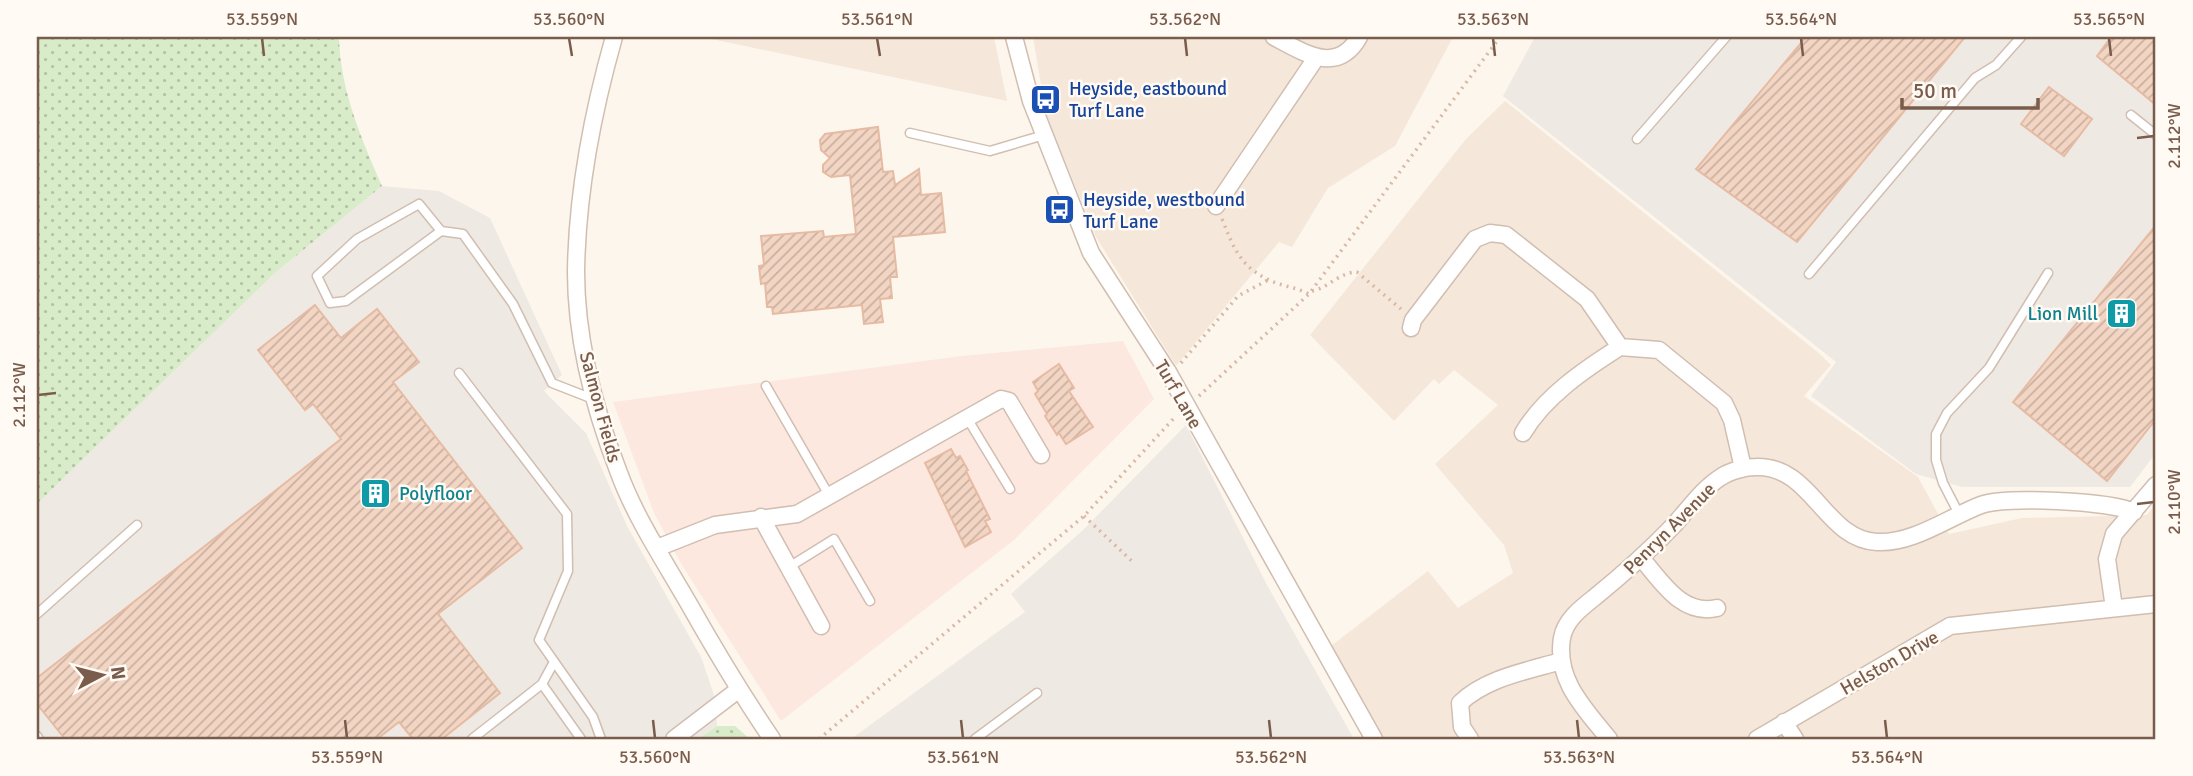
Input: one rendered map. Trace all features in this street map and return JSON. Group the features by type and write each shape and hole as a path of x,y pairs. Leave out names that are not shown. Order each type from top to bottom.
{"street":[{"name":"Salmon Fields","path":"614,37 584,181 576,272 582,338 596,400 619,475 657,548 738,690 772,739"},
{"name":"Turf Lane","path":"1014,37 1028,90 1044,135 1091,253 1168,372 1374,739"},
{"path":"1274,37 1316,58 1329,60 1354,45 1359,37"},
{"path":"1216,206 1316,58"},
{"path":"1412,324 1475,239 1499,233 1587,299 1620,347"},
{"path":"1523,433 1533,416 1597,362 1620,347 1659,350 1724,403 1732,419 1743,468 1766,467 1786,474 1802,485 1847,533 1862,540 1897,540 1986,503 2038,502 2122,506 2133,512"},
{"path":"657,548 715,525 797,514 1001,399 1009,401 1041,455"},
{"name":"Penryn Avenue","path":"1561,661 1562,635 1578,611 1642,559 1720,477 1743,468"},
{"path":"2114,608 2107,559 2114,534 2156,485"},
{"path":"761,517 821,626"},
{"path":"1642,559 1685,606 1708,610 1717,608"},
{"name":"Helston Drive","path":"1757,739 1950,626 2156,604"},
{"path":"1470,739 1462,727 1460,703 1470,693 1500,680 1561,661 1566,681 1609,739"},
{"path":"674,739 738,690"},
{"path":"1784,722 1795,739"}],"lane":[{"path":"1637,139 1726,37"},
{"path":"1809,274 1975,78 2001,60 2021,37"},
{"path":"2131,115 2156,135"},
{"path":"910,133 990,151 1044,135"},
{"path":"441,231 346,301 330,303 317,276 357,239 419,204 441,231 463,234 513,304 552,383 596,400"},
{"path":"1959,514 1943,483 1936,460 1936,434 1947,413 1989,369 2048,274"},
{"path":"459,373 567,514 568,571 539,640 593,717 601,739"},
{"path":"766,386 830,497"},
{"path":"967,418 1010,489"},
{"path":"37,614 137,525"},
{"path":"789,567 834,540 870,601"},
{"path":"472,739 542,684 554,662"},
{"path":"542,684 581,739"},
{"path":"975,739 1037,693"}],"path":[{"path":"1216,206 1237,256 1268,280 1310,293 1350,272 1357,272 1412,324"},
{"path":"1184,361 1238,296 1268,280"},
{"path":"1084,516 1135,564"}],"shaded area":[{"path":"702,37 994,37 1007,101"},
{"path":"1033,37 1453,37 1395,146 1328,188 1292,247 1279,242 1176,366 1096,237 1046,115"},
{"path":"1535,37 2156,37 2156,453 2130,487 1962,487 1916,474 1811,396 1836,362 1503,96"},
{"path":"1505,101 1820,354 1831,365 1804,396 1918,477 1949,534 2022,518 2147,515 2156,503 2156,739 1379,739 1331,646 1428,571 1458,608 1513,573 1504,545 1435,464 1498,405 1454,370 1439,384 1434,379 1394,421 1310,335 1466,139"},
{"path":"382,186 439,191 490,218 562,375 544,391 586,433 627,526 701,657 715,698 717,726 698,739 37,739 37,504 275,273"},
{"path":"1123,341 1154,399 1014,540 781,721 680,562 654,513 613,402 962,356"},
{"path":"1186,425 1267,585 1354,739 851,739 1025,612 1011,594 1083,530"}],"green space":[{"path":"37,37 339,37 348,94 359,131 382,186 275,273 37,504"},
{"path":"717,726 735,726 750,739 698,739"}],"building":[{"path":"1806,37 1965,37 1797,242 1696,169"},
{"path":"2111,37 2156,37 2156,105 2097,56"},
{"path":"2049,87 2092,119 2064,156 2021,124"},
{"path":"878,127 883,172 893,171 895,185 919,169 921,195 941,193 945,232 893,237 897,277 890,277 892,298 880,299 883,322 864,324 862,305 773,314 772,307 767,307 765,283 761,284 759,266 764,265 761,236 823,231 824,237 856,234 850,175 831,177 823,172 823,165 830,158 821,150 820,140 825,134"},
{"name":"Lion Mill","path":"2156,225 2156,419 2107,481 2013,402"},
{"name":"Polyfloor","path":"315,305 341,338 377,309 419,362 393,382 522,548 438,614 500,693 442,739 413,739 399,722 377,739 65,739 37,704 37,678 341,439 313,404 305,410 258,350"},
{"path":"1059,364 1074,388 1069,391 1093,427 1066,444 1045,416 1047,414 1035,394 1038,391 1033,382"},
{"path":"951,449 956,458 960,456 968,470 966,471 990,519 985,521 991,532 965,547 925,463"}],"place":[{"name":"Heyside, eastbound Turf Lane","path":"1046,99"},
{"name":"Heyside, westbound Turf Lane","path":"1060,210"},
{"name":"Lion Mill","path":"2121,313"},
{"name":"Polyfloor","path":"376,493"}]}
